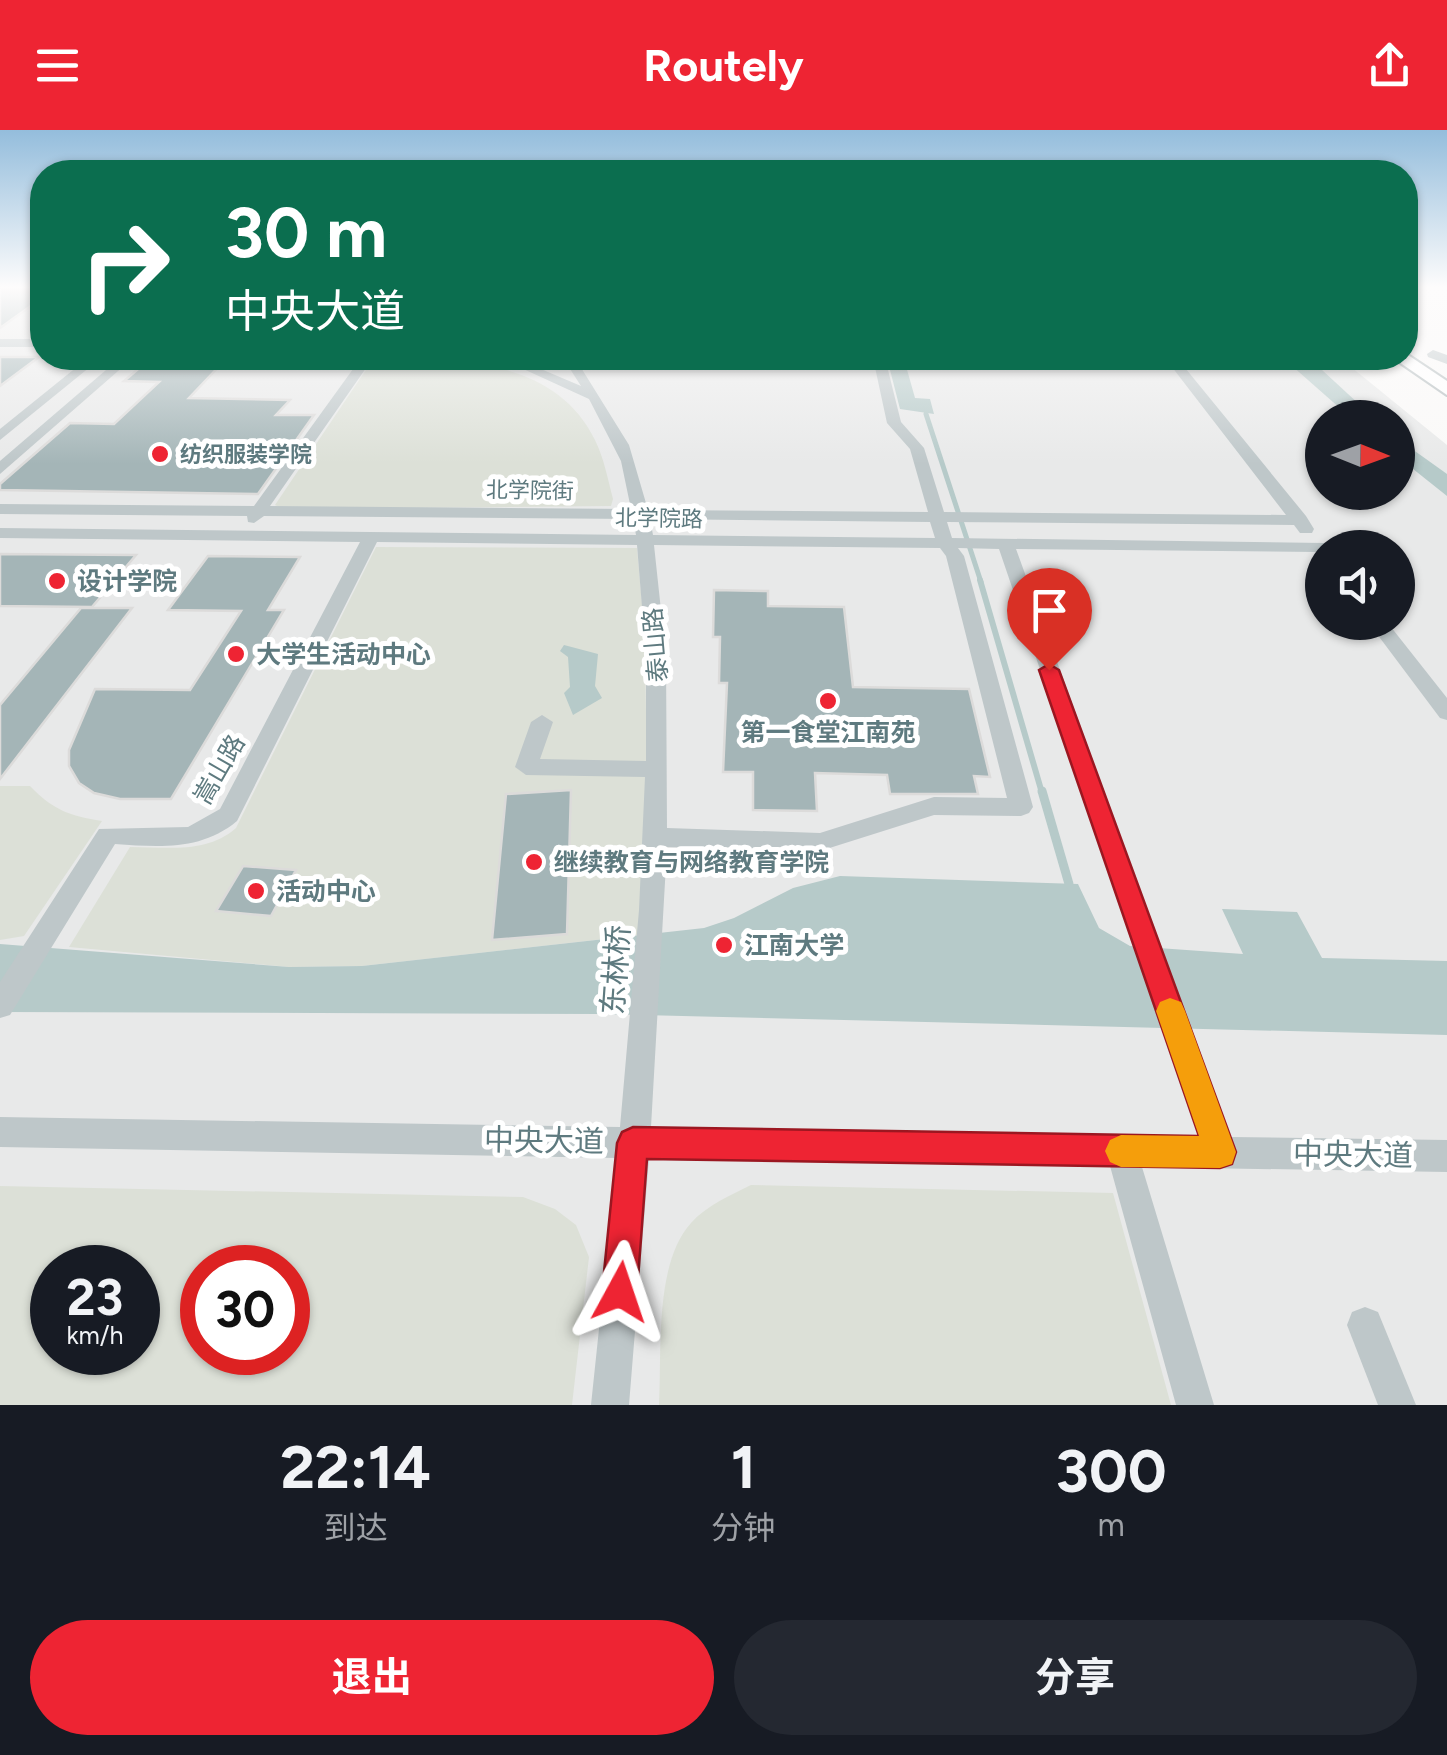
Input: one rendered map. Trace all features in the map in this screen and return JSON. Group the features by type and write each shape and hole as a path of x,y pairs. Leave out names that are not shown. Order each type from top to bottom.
{"main road":[{"path":"1418,368 1447,390"}],"street":[{"path":"0,436 80,370"},
{"path":"0,469 114,370"},
{"path":"240,537 359,370"},
{"path":"532,370 592,396"},
{"name":"泰山路","path":"576,370 614,430 633,475 643,541 659,696 653,906"},
{"path":"655,836 820,842 934,806 1021,807 955,556 945,544 917,448 894,423 881,370"},
{"path":"1181,370 1307,530"},
{"name":"北学院街","path":"0,509 1300,520"},
{"name":"北学院路","path":"0,534 1305,549"},
{"name":"嵩山路","path":"0,1006 108,836 198,836 216,828 229,815 371,538"},
{"path":"1006,544 1220,1152"},
{"path":"1391,640 1447,714"},
{"path":"542,722 526,767 657,769"},
{"name":"东林桥","path":"633,1143 653,906"},
{"name":"中央大道","path":"0,1132 1447,1156"},
{"path":"610,1405 633,1143"},
{"path":"1122,1151 1195,1405"},
{"path":"1365,1325 1398,1405"}],"shaded area":[{"name":"江南大学","path":"0,346 30,346 30,370 1355,370 1392,400 1305,400 1305,510 1415,510 1415,419 1447,445 1447,1405 0,1405"},
{"path":"366,370 505,370 555,392 577,413 595,440 613,499 611,506 283,509 275,505"},
{"path":"890,370 907,370 915,398 930,399 934,414 900,409"},
{"path":"1297,370 1322,370 1355,400 1331,400"},
{"path":"1415,451 1447,474 1447,496 1415,471"},
{"path":"376,547 637,548 645,638 649,934 362,966 289,967 69,947 130,847 199,845 236,828"},
{"path":"564,645 598,654 595,686 602,698 573,715 564,693 570,687 568,657 560,651"},
{"path":"0,786 30,786 63,811 102,821 24,936 0,940"},
{"path":"840,876 1078,884 1099,928 1130,946 1243,954 1222,909 1297,912 1322,958 1447,961 1447,1035 602,1014 0,1012 0,944 289,967 362,966 704,928 734,918 793,888"},
{"path":"751,1185 1113,1193 1171,1405 659,1405 665,1284 679,1240 704,1211"},
{"path":"0,1186 523,1197 555,1209 576,1225 589,1257 572,1405 0,1405"}],"building":[{"path":"0,357 30,357 30,364 0,386"},
{"name":"纺织服装学院","path":"137,370 216,370 189,398 290,400 276,415 314,415 258,494 0,490 0,484 70,423 114,424 159,382 124,381"},
{"name":"设计学院","path":"0,554 136,555 92,607 0,606"},
{"name":"大学生活动中心","path":"208,556 300,557 268,610 284,610 171,799 120,799 94,793 79,783 69,766 69,750 95,689 190,690 241,611 168,610"},
{"name":"第一食堂江南苑","path":"714,590 768,591 768,606 844,607 853,687 969,689 990,777 974,776 978,794 890,794 887,775 815,773 817,811 753,810 753,772 723,772 727,683 719,683 720,637 713,637"},
{"path":"81,608 132,608 0,779 0,705"},
{"name":"继续教育与网络教育学院","path":"571,790 567,934 492,940 506,794"},
{"name":"活动中心","path":"243,866 296,870 271,916 216,911"}],"waterway":[{"path":"926,414 981,582"},
{"path":"980,580 1042,793"},
{"path":"1042,791 1069,884"}],"slow traffic":[{"path":"1121,1151 1220,1152 1170,1011"}],"place":[{"name":"纺织服装学院","path":"160,454"},
{"name":"设计学院","path":"57,581"},
{"name":"大学生活动中心","path":"236,654"},
{"name":"第一食堂江南苑","path":"828,701"},
{"name":"继续教育与网络教育学院","path":"534,862"},
{"name":"活动中心","path":"256,891"},
{"name":"江南大学","path":"724,945"}],"route":[{"path":"620,1292 633,1143 1220,1152 1049,670"}]}
